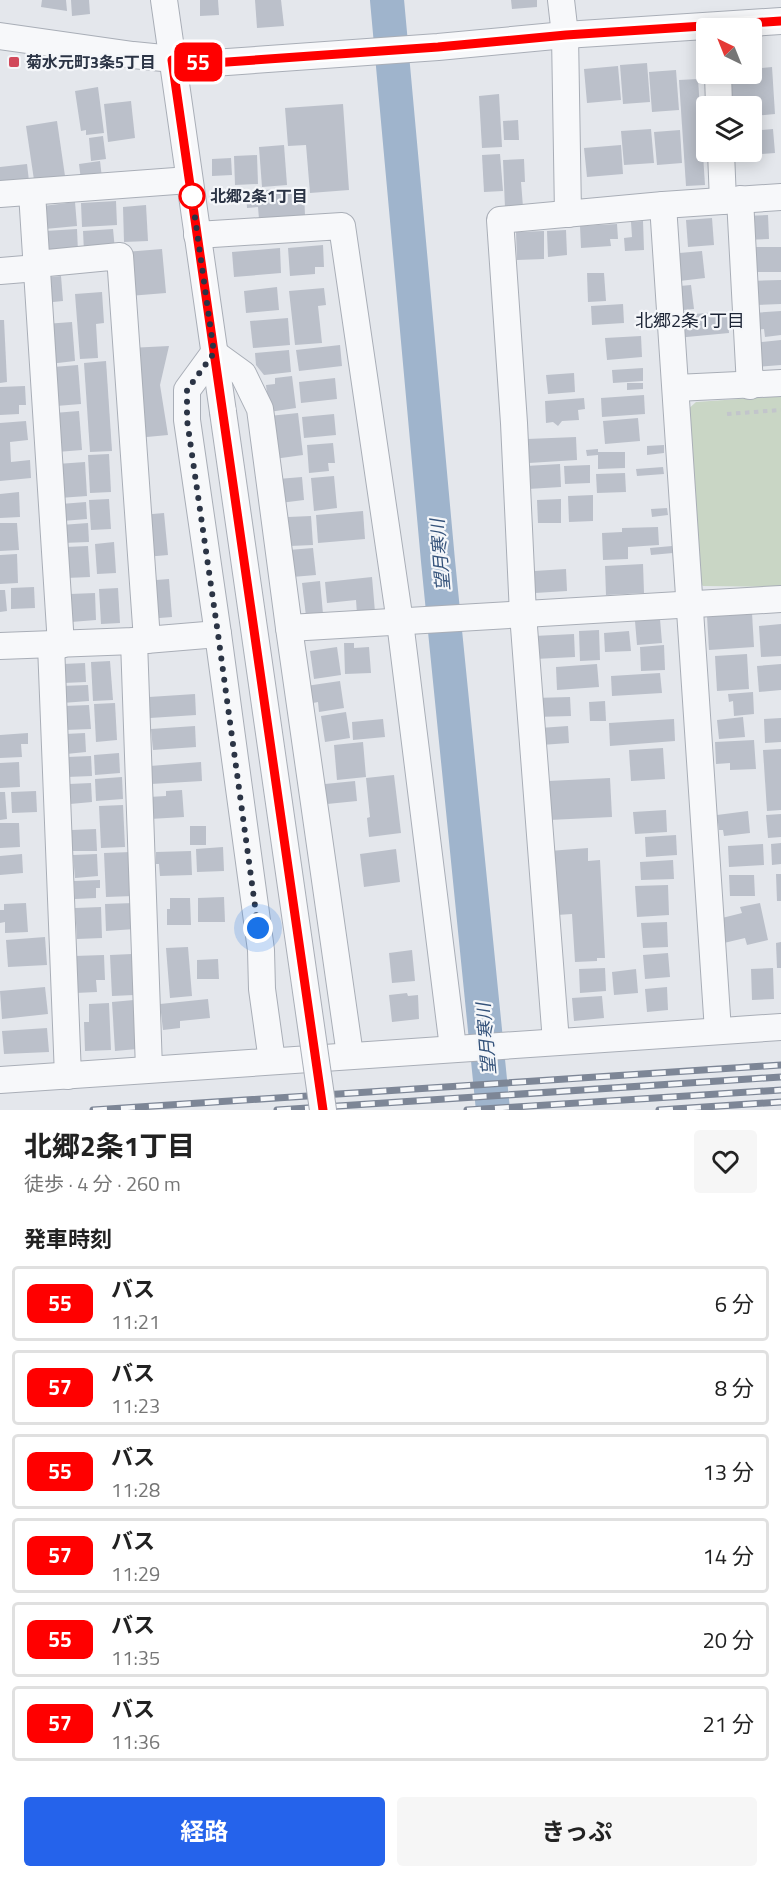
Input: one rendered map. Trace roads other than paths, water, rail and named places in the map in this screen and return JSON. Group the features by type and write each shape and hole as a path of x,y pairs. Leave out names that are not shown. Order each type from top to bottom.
{"street":[{"path":"164,0 323,1110"},
{"path":"561,0 566,35 568,214"},
{"path":"762,23 781,21"},
{"path":"0,36 172,60 213,63 438,47 566,35 696,28"},
{"path":"723,162 732,200 750,386"},
{"path":"0,194 189,180"},
{"path":"32,193 56,645 68,1076"},
{"path":"556,1042 510,615 514,423 500,220 781,196"},
{"path":"663,205 718,1031"},
{"path":"197,235 342,226 400,622 453,1048"},
{"path":"0,271 120,256 141,640 150,1069"},
{"path":"214,353 243,374 260,409 350,1055"},
{"path":"214,353 187,390 187,420 261,950 262,989 272,1061"},
{"path":"676,388 781,383"},
{"path":"289,628 781,599"},
{"path":"0,646 56,645 218,634"},
{"path":"0,1080 781,1027"}],"waterway":[{"name":"望月寒川","path":"387,0 438,561 493,1110"}],"railway":[{"path":"93,1110 781,1065"},
{"path":"277,1110 781,1077"},
{"path":"467,1110 781,1090"},
{"path":"659,1110 781,1102"}],"place":[{"name":"菊水元町3条5丁目","path":"14,62"},
{"name":"北郷2条1丁目","path":"192,196"}],"district":[{"name":"北郷2条1丁目","path":"690,320"}]}
